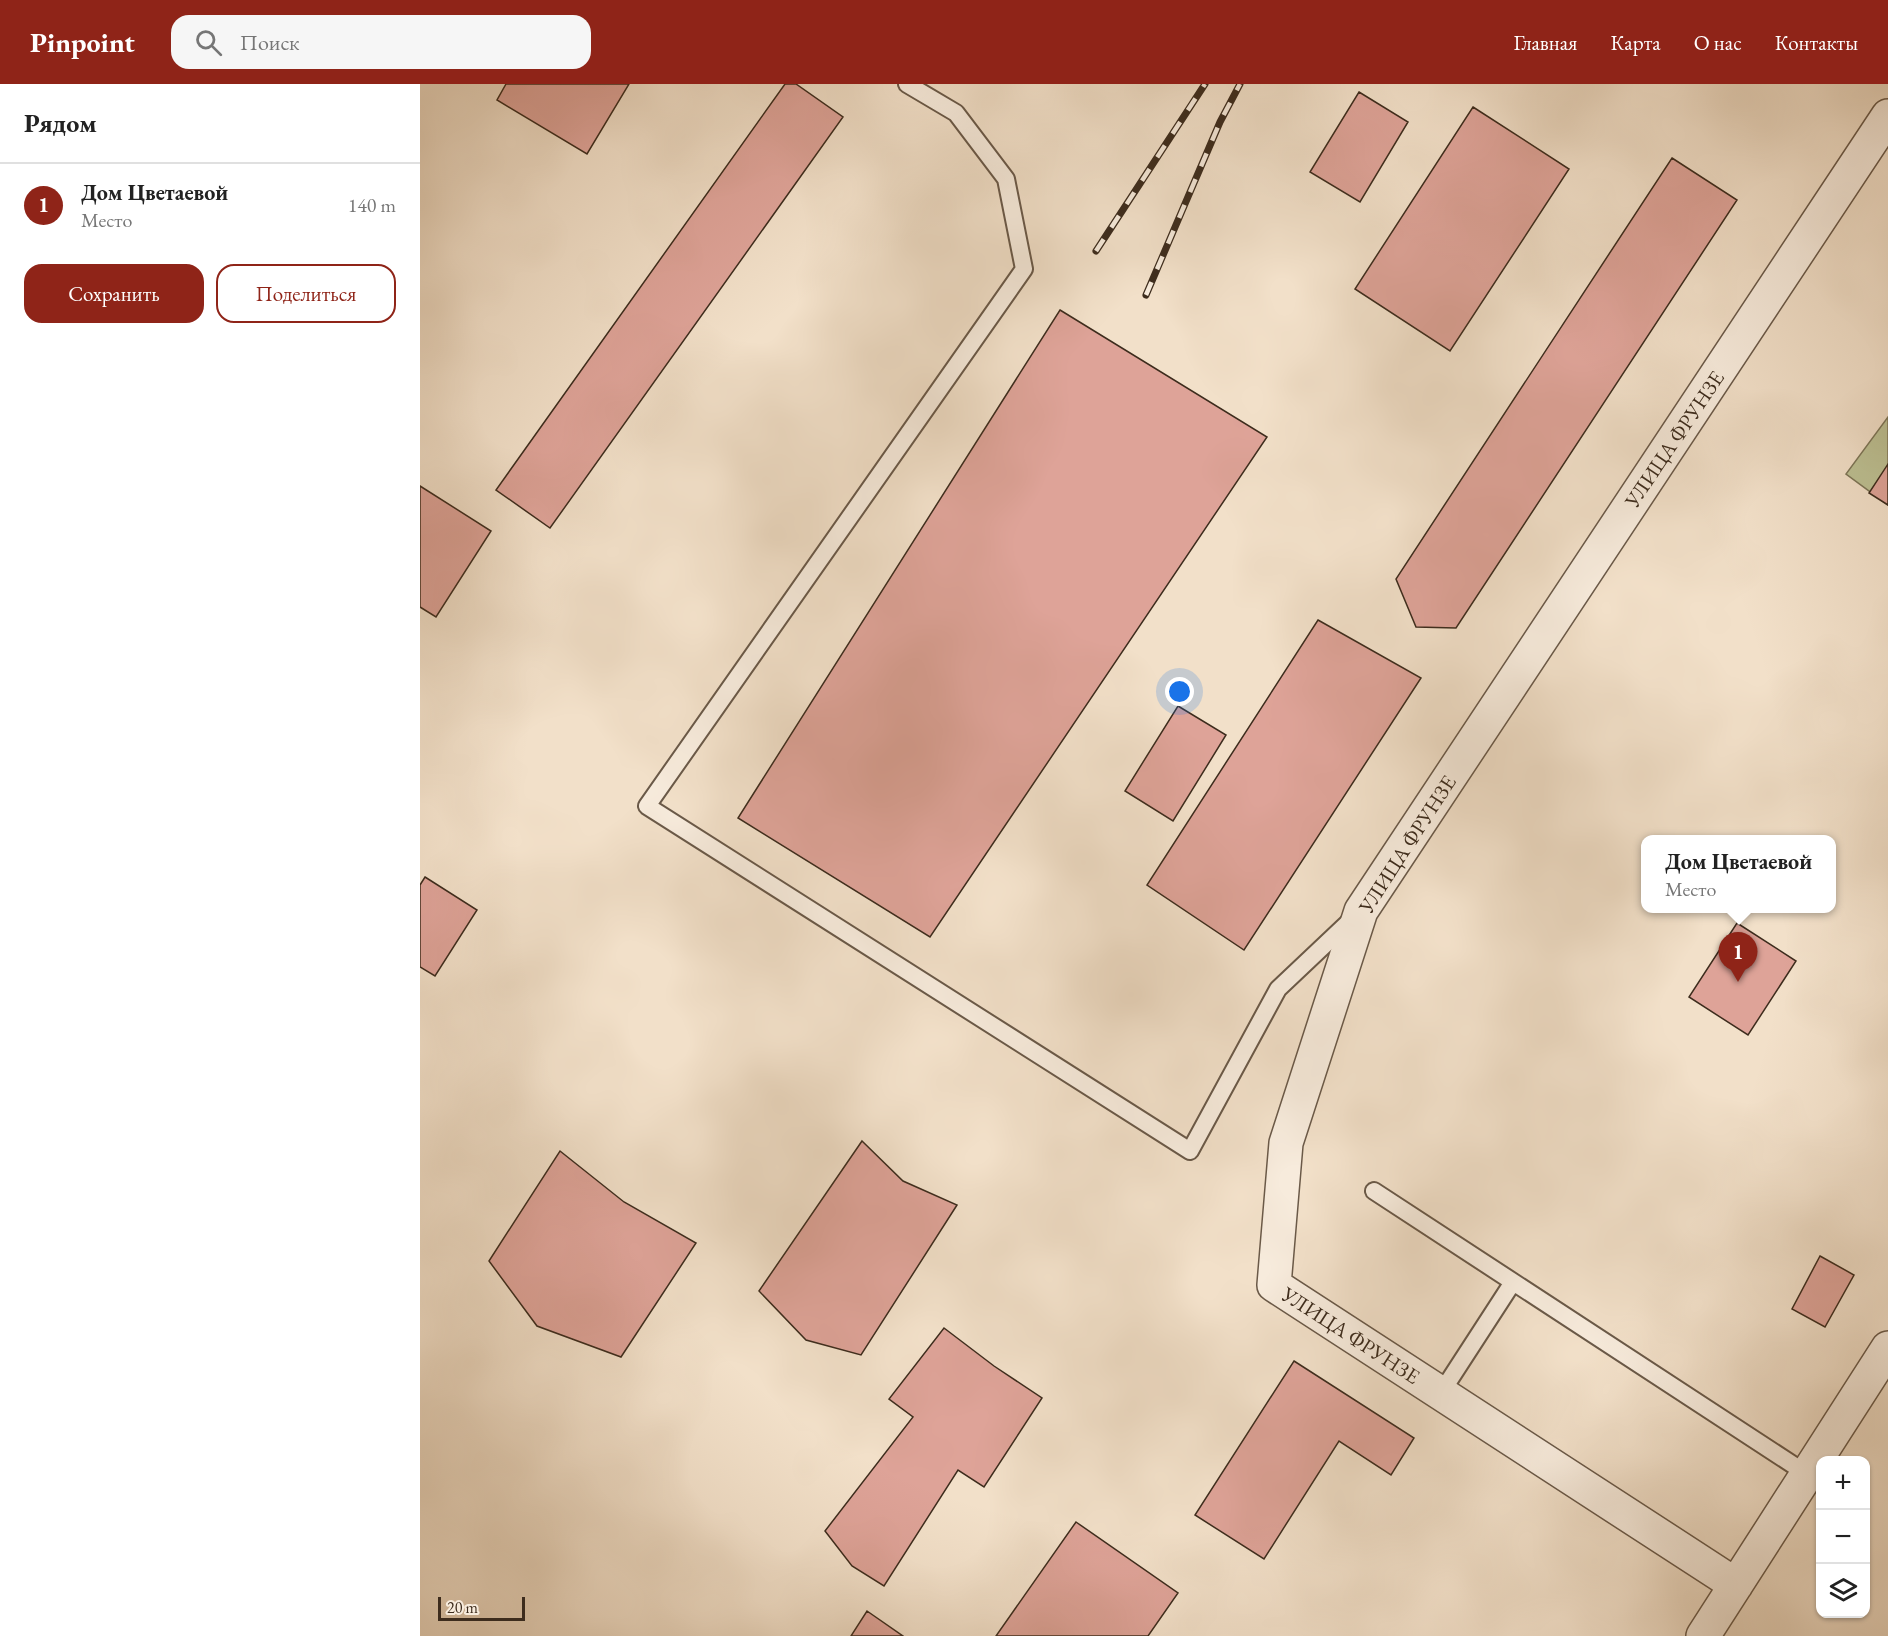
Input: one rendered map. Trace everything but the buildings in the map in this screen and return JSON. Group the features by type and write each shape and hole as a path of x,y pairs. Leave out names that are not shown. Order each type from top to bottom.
{"street":[{"name":"УЛИЦА ФРУНЗЕ","path":"1736,1585 1274,1285 1286,1143 1361,911 1888,116"},
{"path":"1703,1636 1888,1348"}],"lane":[{"path":"907,84 956,113 1006,179 1024,269 647,806 1190,1151 1278,989 1361,911"},
{"path":"1374,1191 1807,1474"},
{"path":"1441,1393 1513,1282"}],"green space":[{"path":"1888,417 1888,505 1846,474"}],"railway":[{"path":"1096,251 1205,84"},
{"path":"1146,295 1220,122 1240,84"}],"place":[{"name":"Дом Цветаевой","path":"1738,982"}]}
